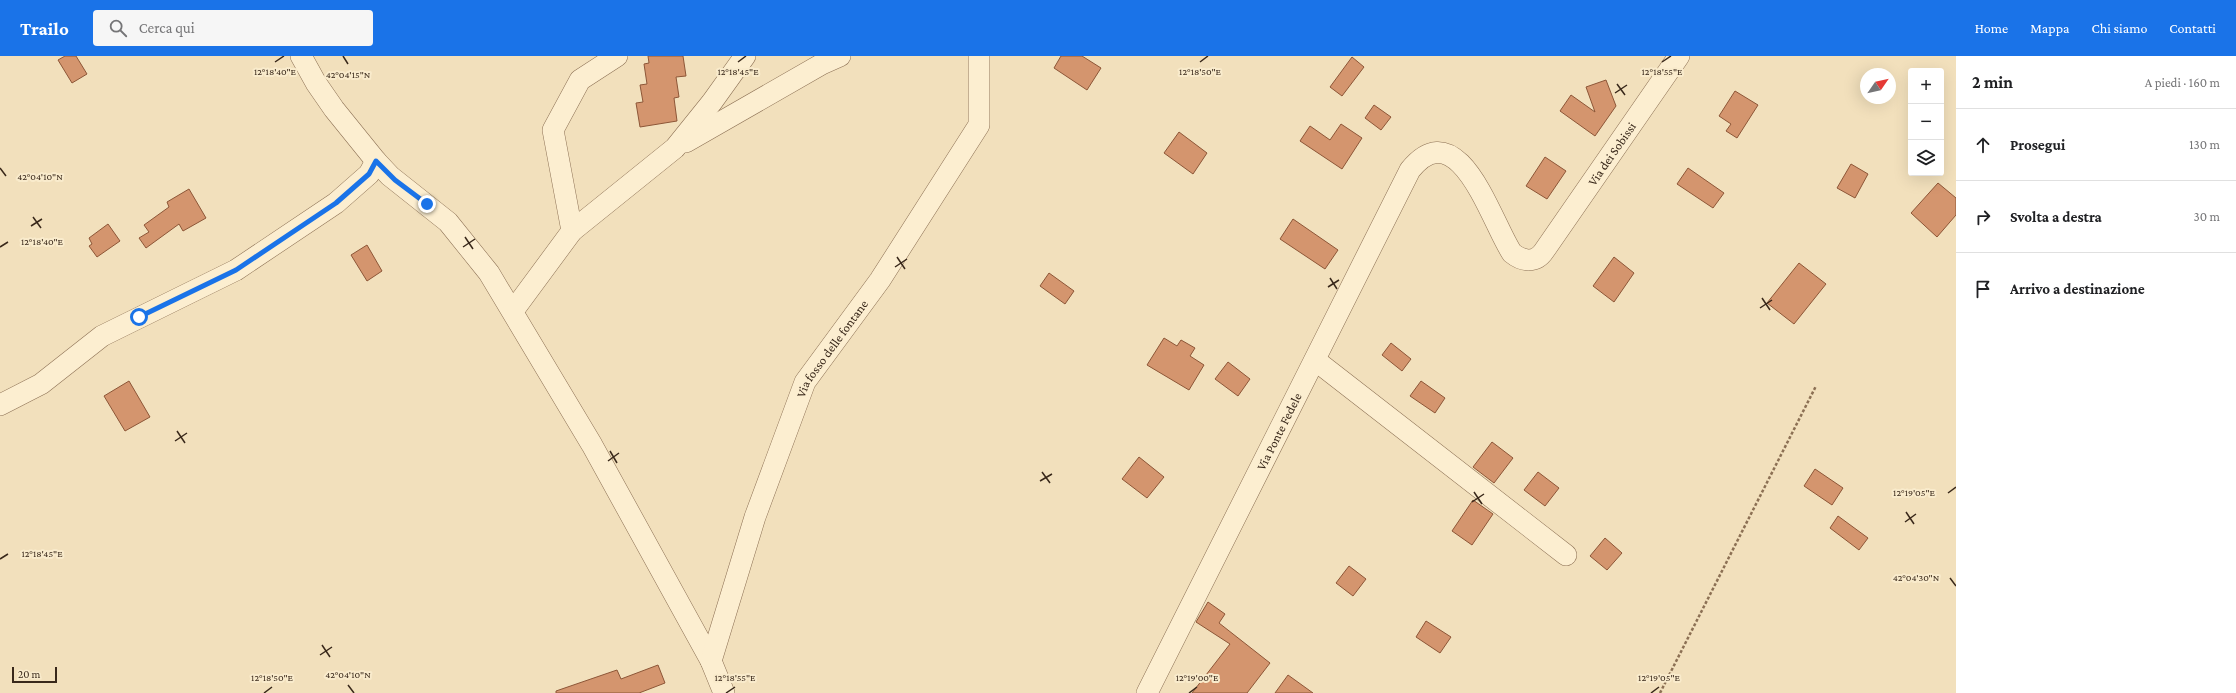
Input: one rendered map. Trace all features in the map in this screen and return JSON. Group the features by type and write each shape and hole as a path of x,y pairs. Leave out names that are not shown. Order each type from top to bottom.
{"street":[{"path":"301,56 320,90 376,161 458,233 489,273 592,445 711,661 724,693"},
{"path":"572,231 553,130 580,80 617,56"},
{"path":"675,148 712,102 745,56"},
{"path":"513,311 572,231 675,148 822,64 840,56"},
{"name":"Via fosso delle fontane","path":"711,661 755,517 805,382 880,280 979,125 979,56"},
{"name":"Via dei Sobissi","path":"1410,170 1425,156 1443,152 1454,156 1470,175 1512,254 1519,259 1530,260 1536,258 1544,251 1679,56"},
{"path":"0,405 41,384 102,336 236,270 336,203 369,174 376,161"},
{"name":"Via Ponte Fedele","path":"1148,693 1410,170"},
{"path":"1315,360 1566,555"}],"path":[{"path":"1660,693 1816,386"}],"building":[{"path":"65,56 76,56 87,74 72,83 58,60"},
{"path":"648,56 683,56 686,76 676,77 679,97 674,98 677,121 640,127 636,103 643,102 640,85 647,84 644,64 649,63"},
{"path":"1061,56 1082,56 1101,68 1087,90 1054,68"},
{"path":"1352,57 1364,67 1342,96 1330,87"},
{"path":"1606,80 1616,106 1595,136 1560,111 1571,95 1595,112 1586,87"},
{"path":"1735,91 1758,105 1737,138 1726,131 1731,124 1719,116"},
{"path":"1374,105 1391,117 1381,130 1365,118"},
{"path":"1341,124 1362,138 1342,169 1300,141 1310,126 1330,140"},
{"path":"1179,132 1207,153 1193,174 1164,153"},
{"path":"1545,157 1566,171 1547,199 1526,186"},
{"path":"1851,164 1868,174 1855,198 1837,188"},
{"path":"1688,168 1724,193 1713,208 1677,184"},
{"path":"1938,183 1956,198 1956,215 1937,237 1911,213"},
{"path":"189,189 206,218 183,231 179,224 146,248 139,238 149,232 144,225 169,207 167,202"},
{"path":"1293,219 1338,250 1325,269 1280,239"},
{"path":"108,224 120,241 97,257 89,246 92,244 89,238"},
{"path":"367,245 382,271 367,281 351,255"},
{"path":"1614,257 1634,273 1614,302 1593,286"},
{"path":"1799,263 1826,284 1794,324 1767,303"},
{"path":"1049,273 1074,291 1065,304 1040,286"},
{"path":"1164,338 1177,346 1181,340 1195,348 1190,356 1204,365 1189,390 1147,365"},
{"path":"1391,343 1411,359 1402,371 1382,355"},
{"path":"1228,362 1250,379 1238,396 1215,379"},
{"path":"129,381 150,417 125,431 104,396"},
{"path":"1421,381 1445,398 1435,413 1410,396"},
{"path":"1492,442 1513,458 1494,483 1473,467"},
{"path":"1139,457 1164,477 1147,498 1122,479"},
{"path":"1815,469 1843,488 1832,505 1804,486"},
{"path":"1538,472 1559,488 1545,506 1524,490"},
{"path":"1473,500 1493,514 1472,545 1452,531"},
{"path":"1838,516 1868,538 1859,550 1830,528"},
{"path":"1605,538 1622,553 1607,570 1590,556"},
{"path":"1349,566 1366,579 1353,596 1336,583"},
{"path":"1208,602 1225,614 1219,623 1270,663 1247,693 1192,693 1230,644 1196,622"},
{"path":"1426,621 1451,637 1440,653 1416,637"},
{"path":"658,665 665,683 639,693 556,693 556,691 617,670 621,679"},
{"path":"1288,675 1313,693 1275,693"}],"route":[{"path":"139,317 236,270 336,203 369,174 376,161 395,180 427,204"}]}
